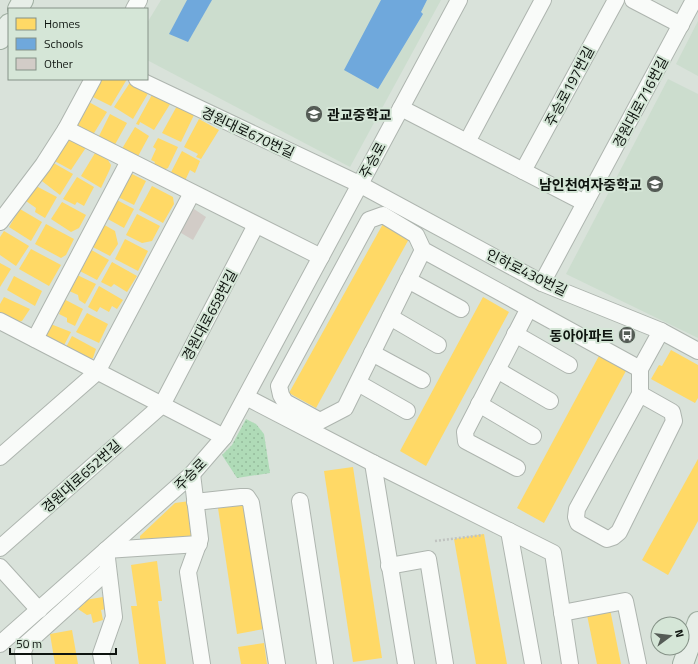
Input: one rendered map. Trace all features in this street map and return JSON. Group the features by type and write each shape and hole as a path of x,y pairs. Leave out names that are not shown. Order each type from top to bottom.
{"main road":[{"path":"0,39 8,26"},
{"path":"683,664 698,622"}],"street":[{"name":"주승로","path":"0,644 192,474 224,437 459,0"},
{"path":"467,142 542,0"},
{"name":"주승로197번길","path":"523,171 616,0"},
{"path":"633,0 681,25"},
{"name":"경원대로716번길","path":"542,282 694,0"},
{"path":"0,222 43,165 66,129 92,80"},
{"name":"경원대로670번길","path":"139,80 359,184"},
{"path":"401,108 585,203"},
{"path":"66,129 321,257"},
{"path":"35,339 129,161"},
{"name":"인하로430번길","path":"359,184 542,282 661,331 698,351"},
{"path":"0,457 98,372 192,193"},
{"path":"423,250 345,408 320,421 285,402 281,396 279,386 368,220 383,215 416,235 423,250 640,369"},
{"name":"경원대로658번길","path":"162,405 256,225"},
{"path":"408,280 461,309"},
{"path":"517,468 466,441 465,432 529,308"},
{"path":"390,317 438,345"},
{"path":"0,321 224,437"},
{"path":"640,394 672,412 674,421 619,532 613,537 607,539 578,523 576,518 577,509 640,394 640,369 661,331"},
{"path":"515,334 569,365"},
{"path":"372,353 422,380"},
{"path":"497,370 550,401"},
{"path":"358,383 407,411"},
{"path":"246,397 373,463 554,553 570,664"},
{"path":"479,404 533,436"},
{"name":"경원대로652번길","path":"0,548 162,405"},
{"path":"373,463 406,664"},
{"path":"192,474 200,539 188,572 202,664"},
{"path":"195,502 247,497 251,503 277,664"},
{"path":"300,501 325,664"},
{"path":"509,531 533,664"},
{"path":"103,664 101,654 114,617 106,550 199,544"},
{"path":"389,566 428,559 445,664"},
{"path":"0,567 39,610"},
{"path":"24,664 23,652 26,644 108,571"},
{"path":"562,613 625,600 638,664"}],"path":[{"path":"435,541 509,531"}],"shaded area":[{"name":"관교중학교","path":"161,0 441,0 350,167 148,61 148,21"},
{"path":"698,21 698,76 676,64"},
{"name":"남인천여자중학교","path":"668,79 698,94 698,338 566,274"}],"green space":[{"path":"246,419 256,424 264,434 270,473 237,478 222,455 232,445"}],"building: Homes":[{"path":"99,80 126,80 111,106 91,96"},
{"path":"131,81 150,90 133,119 114,107"},
{"path":"154,91 172,101 154,130 140,122 139,125 136,124"},
{"path":"87,101 107,112 91,138 79,131 75,121"},
{"path":"178,104 194,115 181,142 162,133"},
{"path":"110,114 127,123 113,148 97,140"},
{"path":"199,119 219,130 201,159 196,157 198,154 184,147"},
{"path":"135,127 149,136 136,160 120,152"},
{"path":"158,138 178,147 168,168 161,171 153,166 155,162 151,160 156,149 153,147"},
{"path":"72,139 87,146 71,170 51,159 66,140"},
{"path":"182,151 200,161 195,173 190,170 183,185 168,178"},
{"path":"95,153 108,160 111,165 101,188 81,176"},
{"path":"50,161 73,174 60,195 38,178"},
{"path":"132,174 146,181 134,205 114,195 121,180"},
{"path":"77,177 94,187 84,206 77,202 75,205 63,199"},
{"path":"36,186 57,197 45,218 35,212 36,208 26,201"},
{"path":"152,186 173,197 174,204 163,223 139,210"},
{"path":"113,198 134,209 124,228 106,218"},
{"path":"62,202 86,215 79,228 71,232 51,219"},
{"path":"20,209 42,222 31,241 9,227"},
{"path":"137,214 160,226 152,241 142,243 126,235"},
{"path":"384,222 410,237 316,408 289,393"},
{"path":"101,223 115,231 118,244 110,256 89,245"},
{"path":"46,224 74,239 66,255 61,258 35,244"},
{"path":"4,231 29,246 16,266 0,255 0,237"},
{"path":"125,239 148,251 138,271 115,259"},
{"path":"88,248 109,260 97,280 76,269"},
{"path":"31,249 61,265 49,286 19,269"},
{"path":"112,262 137,276 127,292 114,284 111,287 101,282"},
{"path":"0,263 11,269 0,287"},
{"path":"73,273 96,284 85,304 79,300 78,295 67,290"},
{"path":"14,276 42,291 35,306 7,290"},
{"path":"99,286 123,300 117,309 112,306 109,312 100,307 97,312 88,307"},
{"path":"4,297 30,309 22,321 11,324 0,318 0,304"},
{"path":"60,297 83,309 75,326 67,322 67,318 59,314 60,312 54,309"},
{"path":"483,297 509,312 426,466 400,451"},
{"path":"87,313 108,324 99,343 76,332"},
{"path":"48,323 71,332 61,351 44,338"},
{"path":"72,336 96,349 93,358 83,362 64,351"},
{"path":"671,350 698,365 698,398 695,403 651,379 659,365 662,366"},
{"path":"600,354 627,369 544,523 517,508"},
{"path":"698,459 698,521 668,575 642,560"},
{"path":"353,467 382,658 353,662 324,471"},
{"path":"190,501 193,538 140,542 140,536 175,503"},
{"path":"245,505 264,629 237,634 218,508"},
{"path":"484,534 507,664 476,664 454,539"},
{"path":"157,561 162,601 158,601 166,664 139,664 131,606 137,606 131,565"},
{"path":"103,597 106,609 101,610 103,620 93,623 91,614 87,615 78,609 85,603 85,600"},
{"path":"609,604 621,664 597,664 586,610"},
{"path":"72,630 78,664 55,664 50,634"},
{"path":"264,643 267,664 241,664 238,647"}],"building: Schools":[{"path":"187,0 212,0 188,42 169,34"},
{"path":"381,0 427,0 421,12 423,14 378,89 344,70"}],"building: Other":[{"path":"194,209 206,217 193,240 176,230 184,214"}],"place":[{"name":"관교중학교","path":"314,114"},
{"name":"남인천여자중학교","path":"655,184"},
{"name":"동아아파트","path":"627,335"}]}
